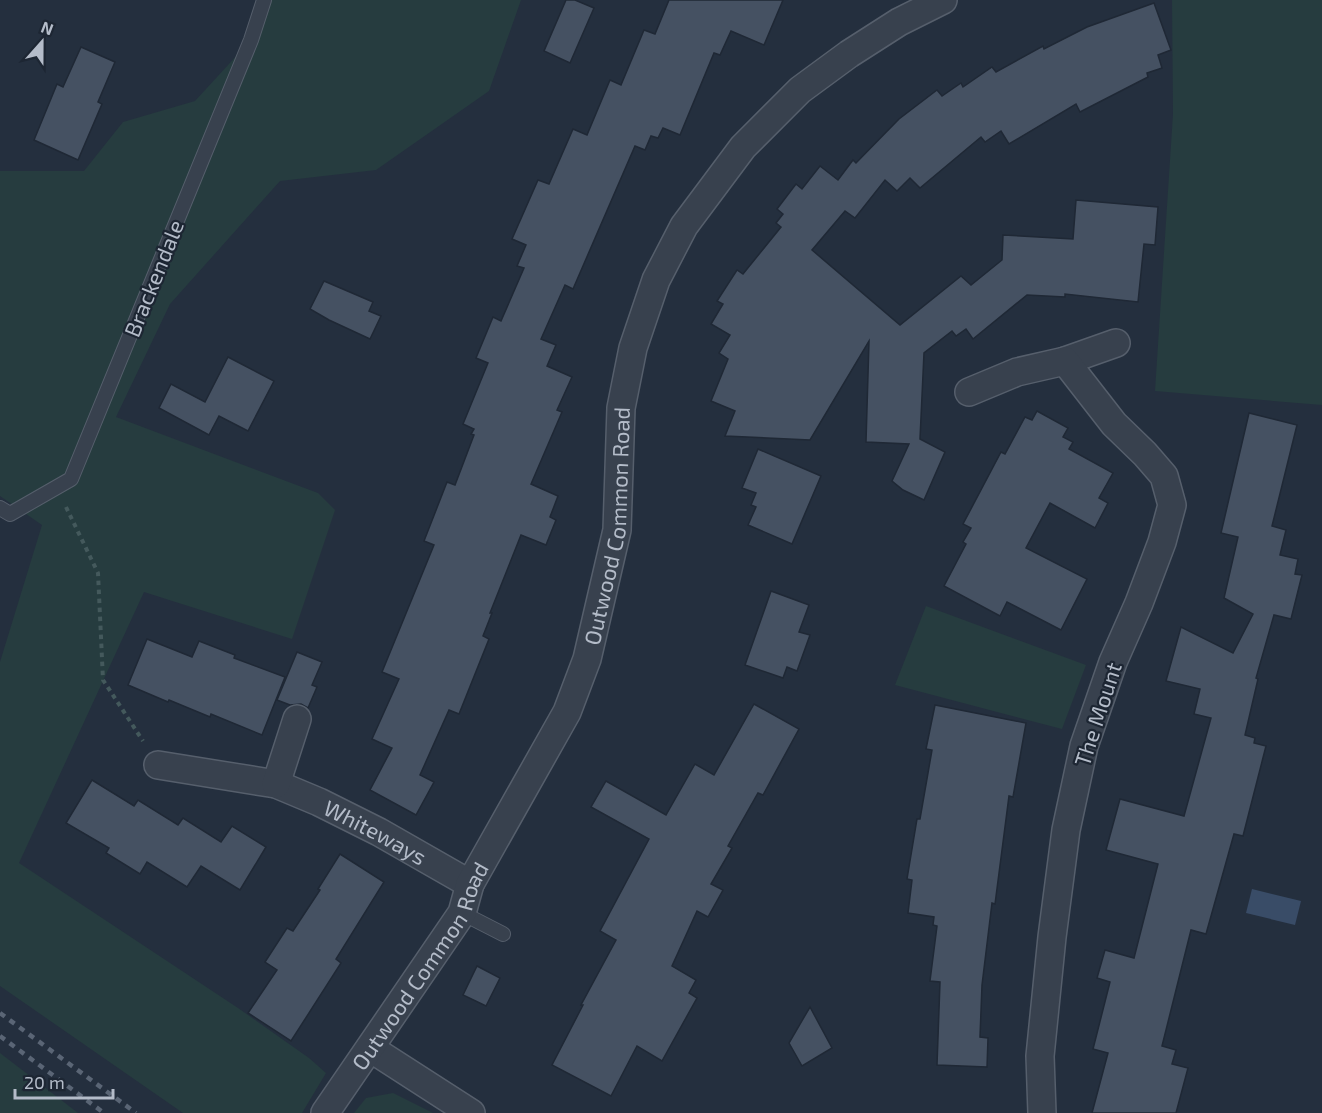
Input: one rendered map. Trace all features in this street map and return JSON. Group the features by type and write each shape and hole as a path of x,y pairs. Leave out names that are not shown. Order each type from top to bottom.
{"street":[{"name":"Outwood Common Road","path":"325,1113 462,913 470,884 567,712 587,659 617,530 621,408 633,348 656,280 684,226 743,147 800,90 849,54 899,22 943,0"},
{"path":"969,392 1017,372 1065,361 1116,343"},
{"name":"The Mount","path":"1042,1113 1040,1056 1066,830 1084,746 1113,662 1162,542 1172,505 1164,476 1114,424 1065,361"},
{"path":"276,784 297,719"},
{"name":"Whiteways","path":"158,765 276,784 319,802 379,832 470,884"},
{"path":"370,1048 471,1113"}],"lane":[{"name":"Brackendale","path":"0,508 10,514 71,478 251,40 264,0"},
{"path":"462,913 504,934"}],"path":[{"path":"57,487 98,573 104,680 158,765"}],"green space":[{"path":"264,0 521,0 489,91 376,170 280,181 170,304 116,417 318,493 335,510 292,639 144,592 19,863 238,1008 309,1058 326,1073 302,1113 183,1113 0,986 0,662 42,525 0,496 0,171 84,171 123,122 195,101 251,40"},
{"path":"1172,0 1322,0 1322,405 1155,391 1173,114"},
{"path":"926,606 1086,665 1062,729 895,685"},
{"path":"0,1053 78,1113 0,1113"},
{"path":"393,1093 433,1113 354,1113 366,1098"}],"water":[{"path":"1252,889 1301,901 1295,925 1246,913"}],"building":[{"path":"566,0 575,0 594,8 570,63 544,51"},
{"path":"669,0 783,0 764,45 731,31 720,55 714,53 680,135 663,128 658,138 651,136 645,150 635,146 573,289 565,285 541,339 556,345 547,366 572,377 557,410 562,412 531,484 558,496 550,517 556,520 546,545 521,535 490,613 492,613 483,636 489,639 459,714 449,710 420,775 434,782 416,815 370,790 392,748 372,739 399,679 382,672 434,545 424,541 447,482 455,485 474,435 471,434 474,429 463,424 488,363 476,358 493,317 501,321 524,268 517,266 526,245 512,239 538,180 549,184 573,129 587,135 610,80 621,85 644,30 655,34"},
{"path":"1154,3 1171,50 1158,55 1162,68 1147,73 1148,77 1080,112 1076,104 1009,144 1001,131 985,142 981,137 920,188 910,178 897,191 885,180 855,218 845,211 812,250 900,325 961,276 971,285 1002,260 1003,235 1073,239 1076,200 1158,207 1155,245 1144,244 1138,302 1065,294 1065,297 1027,295 973,339 966,329 956,336 952,331 924,353 920,439 945,452 924,500 903,490 892,481 909,444 866,442 869,341 810,440 725,436 735,411 711,401 728,359 719,353 730,335 711,324 723,304 717,301 737,270 743,274 781,227 776,223 783,214 777,209 796,184 802,189 820,166 838,180 853,160 856,163 899,119 937,90 942,96 961,83 963,87 992,67 996,72 1043,46 1044,49 1087,27"},
{"path":"81,47 115,62 98,102 102,104 78,160 34,140 57,84 63,87"},
{"path":"324,281 373,302 369,311 381,316 370,339 310,309"},
{"path":"228,357 274,381 248,431 219,416 209,435 159,408 171,384 205,402"},
{"path":"1037,411 1068,428 1063,437 1073,442 1069,449 1113,473 1099,498 1108,503 1095,528 1050,503 1026,548 1087,579 1061,630 1007,602 1000,616 944,586 966,544 963,542 971,528 963,524 1001,452 1005,454 1025,417 1032,420"},
{"path":"1249,413 1297,425 1272,526 1286,530 1280,555 1298,559 1295,574 1302,575 1291,619 1274,615 1256,678 1258,679 1245,735 1255,738 1254,743 1266,746 1243,836 1234,834 1206,934 1191,930 1162,1046 1176,1050 1172,1064 1188,1068 1176,1113 1092,1113 1108,1053 1093,1049 1110,982 1097,978 1105,950 1134,958 1158,864 1106,850 1120,799 1184,816 1211,718 1194,714 1200,689 1166,681 1181,627 1233,653 1253,614 1224,598 1238,537 1221,533"},
{"path":"758,449 821,476 792,544 748,525 756,507 751,505 756,493 742,488"},
{"path":"771,591 809,605 799,632 810,635 797,671 787,667 783,678 745,665"},
{"path":"147,639 192,657 199,641 235,655 234,658 285,677 262,735 211,714 210,717 169,700 168,702 128,685"},
{"path":"297,652 322,662 312,685 317,687 308,708 301,704 290,705 277,700"},
{"path":"754,704 799,729 763,795 758,793 728,846 732,848 711,884 723,890 708,917 697,911 672,966 696,980 689,993 697,998 662,1061 637,1046 611,1096 552,1065 616,940 600,931 649,839 591,807 606,781 666,815 695,764 714,775"},
{"path":"935,705 1026,723 1013,797 1009,796 982,985 980,1037 988,1038 987,1067 937,1065 940,982 930,981 937,926 933,925 934,917 908,913 912,880 907,879 932,750 926,749"},
{"path":"92,780 134,806 138,800 178,825 183,818 221,842 232,826 266,847 240,890 201,866 187,887 147,862 140,874 106,853 109,848 66,823"},
{"path":"340,854 384,882 336,959 341,963 291,1041 248,1013 277,970 265,962 287,928 293,931"},
{"path":"477,966 500,978 486,1006 463,995"},
{"path":"810,1007 832,1048 802,1066 789,1043"}],"railway":[{"path":"0,1013 136,1113"},
{"path":"0,1036 104,1113"}]}
